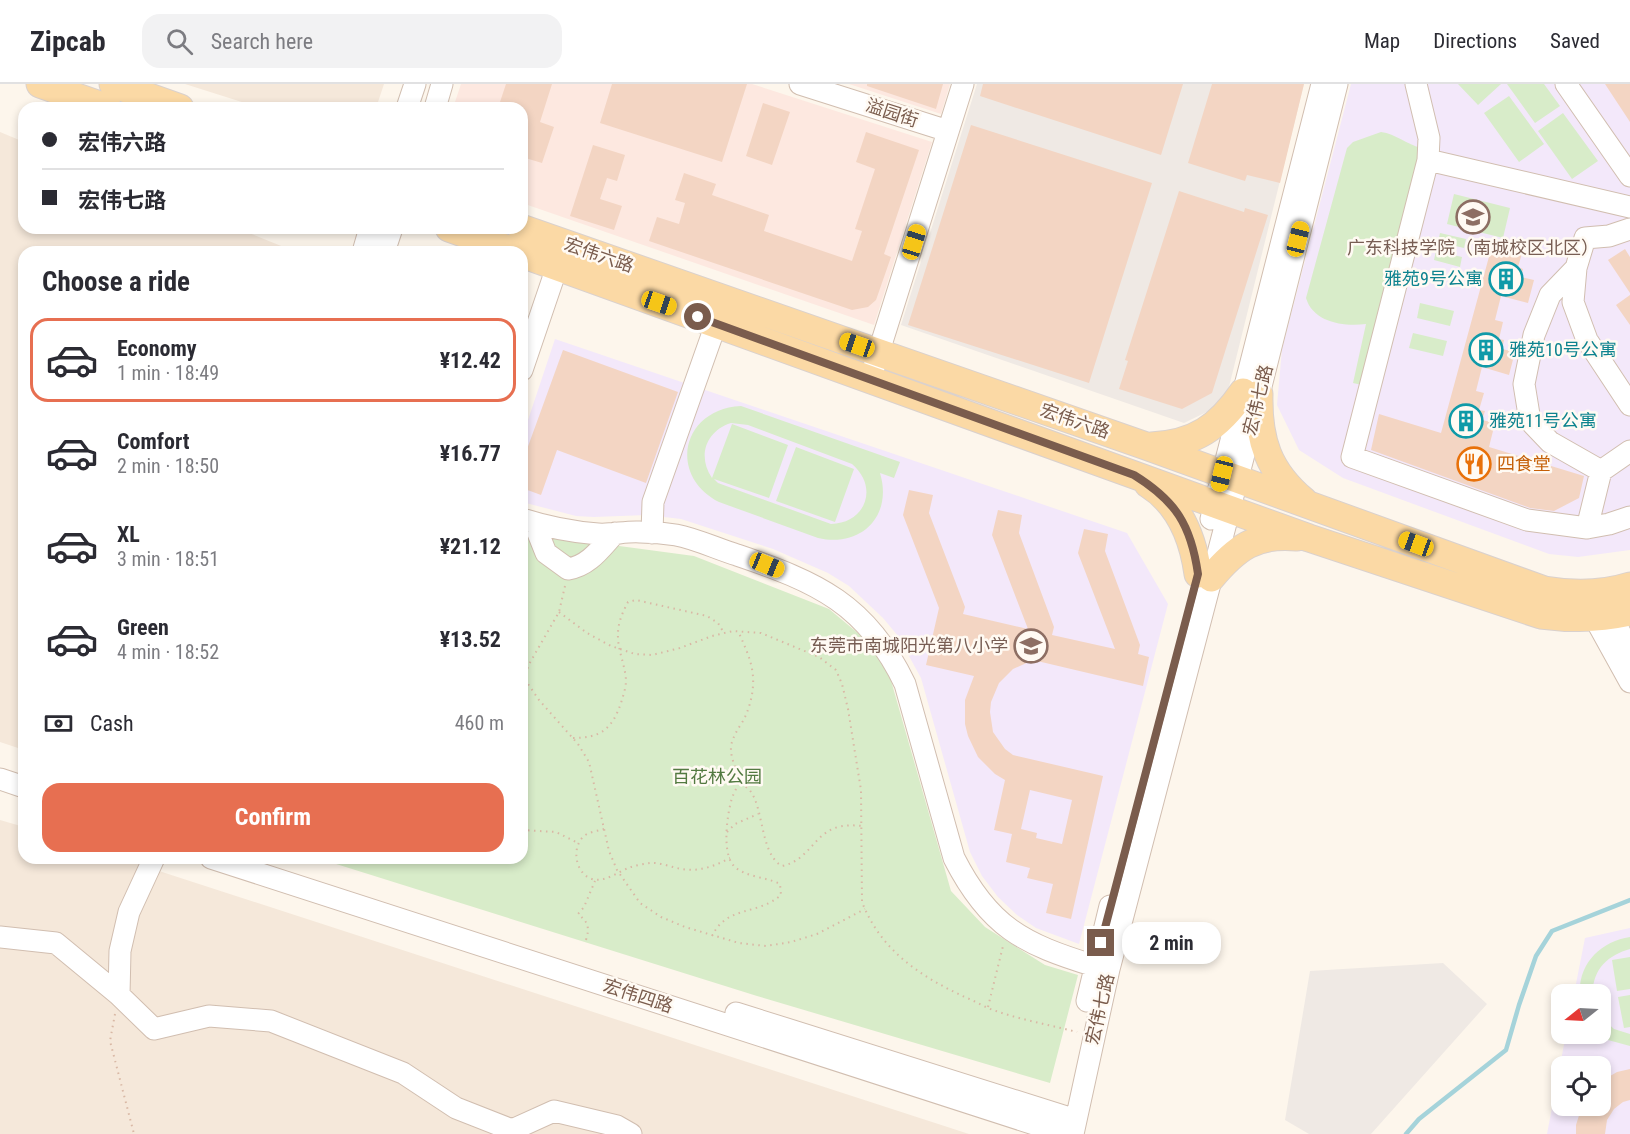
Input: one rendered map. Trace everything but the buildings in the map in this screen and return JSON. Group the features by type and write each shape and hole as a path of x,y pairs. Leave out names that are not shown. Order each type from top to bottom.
{"main road":[{"path":"40,84 91,102"},
{"path":"113,84 163,102"},
{"name":"宏伟六路","path":"528,230 1146,446 1544,590 1603,607"},
{"path":"466,234 499,246"},
{"name":"宏伟六路","path":"528,256 1309,538 1541,615 1568,618 1603,607 1630,586"},
{"path":"1146,446 1169,445 1192,439 1213,427 1251,393 1263,446 1274,469 1290,489 1310,506"},
{"path":"1134,475 1155,488 1186,526 1204,576 1253,542 1281,535 1309,538"}],"street":[{"path":"409,102 415,84"},
{"path":"437,102 442,84"},
{"name":"溢园街","path":"800,84 948,131"},
{"path":"870,380 963,84"},
{"name":"宏伟七路","path":"1066,1129 1084,1076 1204,576 1251,393 1322,84"},
{"name":"宏伟七路","path":"1251,393 1337,84"},
{"path":"1416,84 1429,138 1428,160 1352,457 1527,519 1587,528 1610,524 1630,517"},
{"path":"1566,84 1630,176"},
{"path":"1428,160 1630,207"},
{"path":"1630,229 1609,236 1585,238 1576,268 1573,302 1587,340 1630,405"},
{"path":"528,352 557,267"},
{"path":"1576,268 1550,295 1534,334 1524,384 1530,421 1550,442 1601,471"},
{"path":"652,533 653,502 716,324"},
{"path":"1587,528 1601,471 1630,451"},
{"path":"528,521 546,553 568,569 579,568 588,562 615,533"},
{"path":"528,521 552,528 600,534 678,535 767,565 820,588 847,606 871,629 896,664 905,684 954,858 968,885 979,900 1007,928 1028,942 1052,953 1095,966"},
{"name":"宏伟七路","path":"1066,1129 1080,1033 1095,966 1204,576"},
{"path":"1603,607 1630,651"},
{"path":"1603,607 1630,682"},
{"path":"0,779 18,785"},
{"path":"0,793 18,798"},
{"path":"118,995 120,951 129,912 151,864"},
{"name":"宏伟四路","path":"230,864 1066,1129"},
{"name":"宏伟四路","path":"268,864 1066,1129"},
{"path":"0,937 56,943 118,995 154,1029 209,1016 271,1021 403,1072 456,1108 512,1130 554,1111 617,1126 632,1134"}],"path":[{"path":"528,666 559,612 568,569"},
{"path":"573,738 599,735 611,725 624,693 626,681 618,632 623,611 628,602 636,600 707,616 718,623 724,633"},
{"path":"559,612 587,633 610,646 635,654 652,655 724,633 739,631 760,633 784,642 819,657 836,670 842,684 861,790 862,902 866,914 893,951 911,967 932,980 996,1011 1080,1033"},
{"path":"712,936 718,925 727,917 772,903 782,895 780,884 744,872 734,866 726,847 732,797 738,784 737,771 732,766 731,747 749,707 753,676 739,631"},
{"path":"528,684 539,700 573,738 589,762 609,851 619,872 640,903 661,917 712,936 739,943 766,946 791,942 817,934 865,909"},
{"path":"738,784 745,785 757,803 769,854 775,862 782,866 793,864 802,858 820,837 830,830 840,826 862,826"},
{"path":"727,832 735,824 758,814"},
{"path":"528,830 556,832 578,843"},
{"path":"604,830 584,836 578,843 576,856 579,868 586,877 596,880 630,867 654,863 696,870 730,858"},
{"path":"586,940 590,930 587,921 578,914 584,907 596,880"},
{"path":"988,1007 1007,928"},
{"path":"118,995 110,1041 134,1134"}],"shaded area":[{"path":"185,84 384,84 378,102 242,102"},
{"path":"461,84 752,84 932,142 874,325 528,205 528,102 455,102"},
{"path":"849,84 950,84 941,114"},
{"path":"977,84 1304,84 1225,403 1184,423 901,325"},
{"name":"广东科技学院（南城校区北区）","path":"1351,84 1630,84 1630,550 1578,557 1549,554 1343,478 1299,450 1277,405 1282,349"},
{"path":"0,132 18,140 18,234 252,234 281,246 18,246 18,748 0,742"},
{"name":"东莞市南城阳光第八小学","path":"555,339 1127,533 1168,604 1079,944 1036,928 1017,915 998,897 982,876 970,852 921,678 898,636 883,618 849,586 828,573 773,549 681,519 647,515 576,516 528,504 528,420"},
{"path":"0,820 18,825 18,864 137,864 969,1134 0,1134"},
{"path":"1630,928 1630,1134 1547,1134 1551,1113 1551,1116 1611,1116 1611,1056 1562,1056 1564,1044 1611,1044 1611,984 1576,984 1585,938"},
{"path":"1443,963 1487,1004 1371,1134 1309,1134 1285,1120 1310,971"}],"green space":[{"path":"1458,84 1501,84 1478,105"},
{"path":"1507,84 1544,84 1560,106 1535,123"},
{"path":"1509,96 1544,144 1519,162 1484,113"},
{"path":"1563,113 1598,161 1572,179 1538,131"},
{"path":"1381,132 1421,148 1362,385 1353,383 1366,324 1348,325 1322,318 1315,313 1306,298 1347,148 1353,142"},
{"path":"1454,194 1510,208 1503,238 1447,224"},
{"path":"1440,233 1466,239 1464,248 1438,242"},
{"path":"1436,251 1462,257 1460,267 1434,260"},
{"path":"1420,303 1454,311 1450,326 1417,318"},
{"path":"1413,333 1447,341 1443,356 1409,348"},
{"path":"741,406 900,462 894,478 880,473 883,489 882,503 870,525 860,533 848,538 834,540 818,538 719,502 703,490 692,476 688,461 688,445 694,431 705,418 721,410","holes":["731,423 748,425 852,464 865,483 865,502 860,511 843,522 831,524 718,483 714,479 769,498 788,445 732,424 712,478 707,470 705,453 710,438 715,432"]},
{"path":"796,447 854,469 835,522 776,501"},
{"name":"百花林公园","path":"528,534 694,556 829,609 865,639 888,670 951,891 985,927 1045,965 1078,975 1050,1083 757,996 336,864 528,864"},
{"path":"1630,937 1630,949 1608,960 1598,971 1593,984 1580,984 1587,964 1593,956 1619,939"},
{"path":"1630,957 1630,989 1617,991 1612,960"},
{"path":"1630,995 1630,1027 1624,1028 1618,997"},
{"path":"1611,1026 1630,1034 1630,1046 1611,1041"}],"waterway":[{"path":"1406,1134 1419,1119 1506,1050 1536,956 1552,931 1630,900"}],"place":[{"name":"广东科技学院（南城校区北区）","path":"1473,217"},
{"name":"雅苑9号公寓","path":"1506,279"},
{"name":"雅苑10号公寓","path":"1486,350"},
{"name":"雅苑11号公寓","path":"1466,421"},
{"name":"四食堂","path":"1474,464"},
{"name":"东莞市南城阳光第八小学","path":"1031,646"}],"route":[{"path":"698,317 1134,475 1155,488 1186,526 1194,549 1198,574 1101,943"}]}
